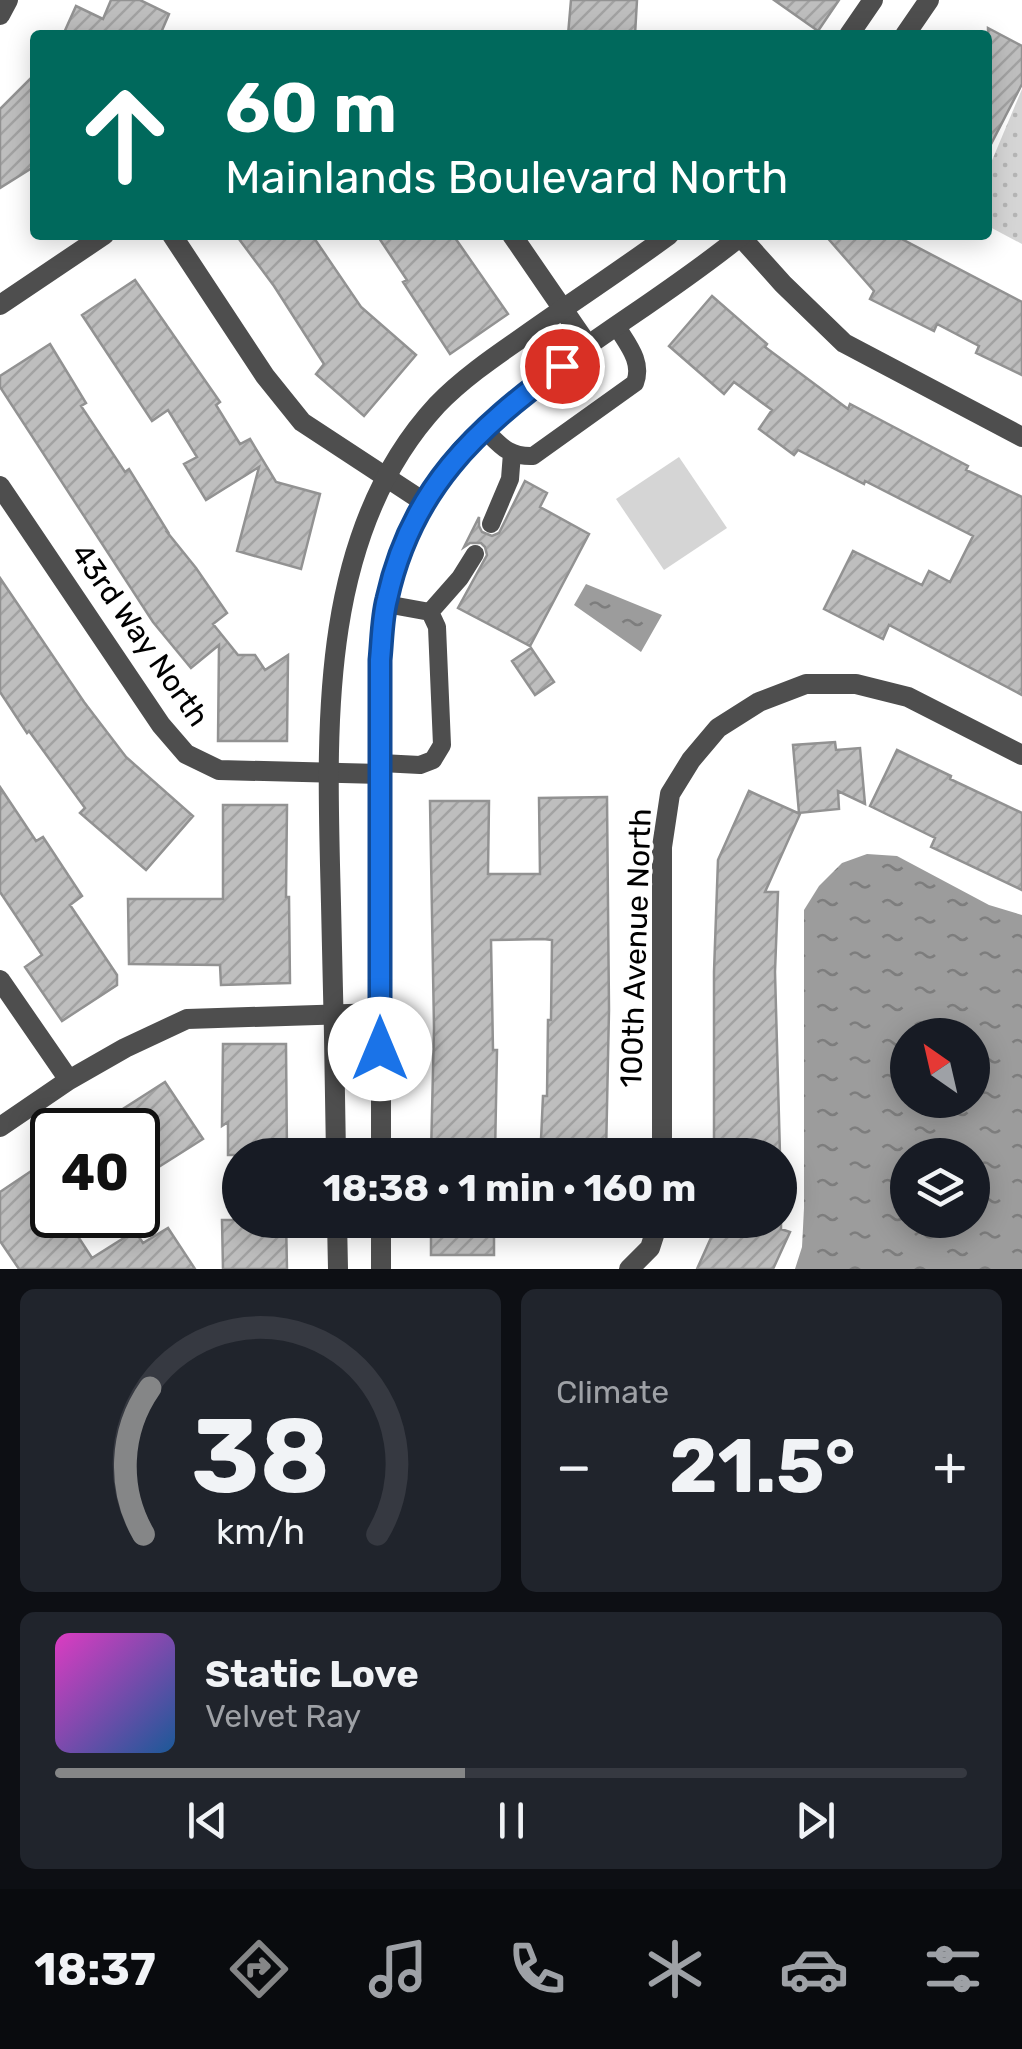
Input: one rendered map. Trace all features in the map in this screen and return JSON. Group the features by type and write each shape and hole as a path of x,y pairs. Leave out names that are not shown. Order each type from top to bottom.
{"street":[{"path":"0,15 8,0"},
{"path":"852,30 873,0"},
{"path":"908,30 929,0"},
{"path":"0,305 97,240"},
{"path":"175,240 266,376 302,422 424,502"},
{"path":"515,240 588,347"},
{"path":"336,1138 328,772 337,631 363,528 406,443 438,404 480,367 662,240"},
{"path":"380,1138 380,660 386,604 400,550 424,502 460,452 508,405 683,282 735,240"},
{"path":"745,240 844,344 1022,437"},
{"name":"43rd Way North","path":"0,486 162,725 186,754 219,770 381,769"},
{"name":"100th Avenue North","path":"662,1138 662,848 670,794 690,760 718,728 759,702 806,684 856,684 908,697 1022,755"},
{"path":"0,980 69,1080"},
{"path":"0,1127 69,1080 125,1048 187,1020 380,1013"},
{"path":"337,1238 338,1269"},
{"path":"381,1238 381,1269"},
{"path":"629,1269 650,1248 653,1238"}],"lane":[{"path":"484,429 512,453 533,456 635,383 639,372 637,360 617,327"},
{"path":"491,524 510,479 512,453"},
{"path":"430,612 475,554"},
{"path":"381,769 433,760 442,745 438,626 430,612 386,604"}],"shaded area":[{"path":"1022,89 1022,244 992,228 992,160"},
{"path":"679,457 727,528 664,570 616,499"}],"water":[{"path":"586,584 662,615 641,652 574,605"},
{"path":"867,854 897,856 989,905 1022,915 1022,1269 795,1269 802,1247 804,1208 804,910 819,886 842,863"}],"building":[{"path":"111,0 140,0 169,14 162,30 65,30 76,6 103,19"},
{"path":"571,0 637,0 635,30 568,30"},
{"path":"774,0 839,0 817,30"},
{"path":"992,30 1022,46 1022,84 992,142"},
{"path":"30,79 30,169 0,188 0,109"},
{"path":"240,240 315,240 361,307 416,355 364,416 316,374 324,364"},
{"path":"380,240 456,240 508,314 450,354 403,282 407,280"},
{"path":"829,240 904,240 1022,302 1022,375 976,353 979,346 937,324 934,331 870,299 874,291"},
{"path":"135,280 220,402 216,405 240,444 250,439 276,482 320,494 301,569 237,551 259,467 206,500 184,464 197,457 168,410 152,421 82,315"},
{"path":"712,296 767,344 765,347 848,409 850,404 1022,497 1022,695 889,625 883,639 824,609 853,551 922,585 929,571 950,582 973,536 798,450 794,455 759,429 772,410 734,382 724,394 669,346"},
{"path":"50,344 86,403 81,406 227,613 213,624 238,655 255,655 265,670 288,655 287,741 218,741 219,645 191,668 153,622 0,387 0,376"},
{"path":"525,481 547,493 540,507 589,534 530,646 458,608 487,555 481,543 464,547 479,517 482,532 492,536 499,533"},
{"path":"0,578 126,757 193,816 146,870 80,813 85,808 0,692"},
{"path":"531,648 554,682 535,695 512,661"},
{"path":"835,742 836,750 860,748 865,804 838,791 839,809 799,813 793,745"},
{"path":"897,750 1022,813 1022,890 931,847 935,838 870,806"},
{"path":"0,787 36,841 43,837 82,896 70,905 117,975 117,985 62,1021 25,967 42,955 0,892"},
{"path":"749,791 800,814 765,892 778,892 775,972 780,1138 714,1138 718,860"},
{"path":"607,797 606,1138 541,1138 543,1096 547,1096 552,940 543,939 491,940 493,1050 497,1050 495,1138 431,1138 434,1028 430,801 489,801 488,874 540,874 539,798"},
{"path":"223,805 287,805 290,983 221,985 220,965 129,964 128,899 223,899"},
{"path":"223,1044 286,1044 287,1138 228,1138 228,1122 222,1126"},
{"path":"165,1082 203,1139 160,1166 160,1108 124,1108"},
{"path":"30,1172 30,1238 79,1238 92,1258 124,1238 140,1238 143,1243 160,1238 160,1233 168,1228 195,1269 19,1269 0,1241 0,1192"},
{"path":"222,1238 286,1238 287,1269 223,1269"},
{"path":"431,1238 494,1238 494,1255 431,1255"},
{"path":"711,1238 787,1238 773,1269 697,1269"}],"route":[{"path":"380,1049 380,660 386,600 400,550 424,502 460,452 508,405 562,366"}]}
